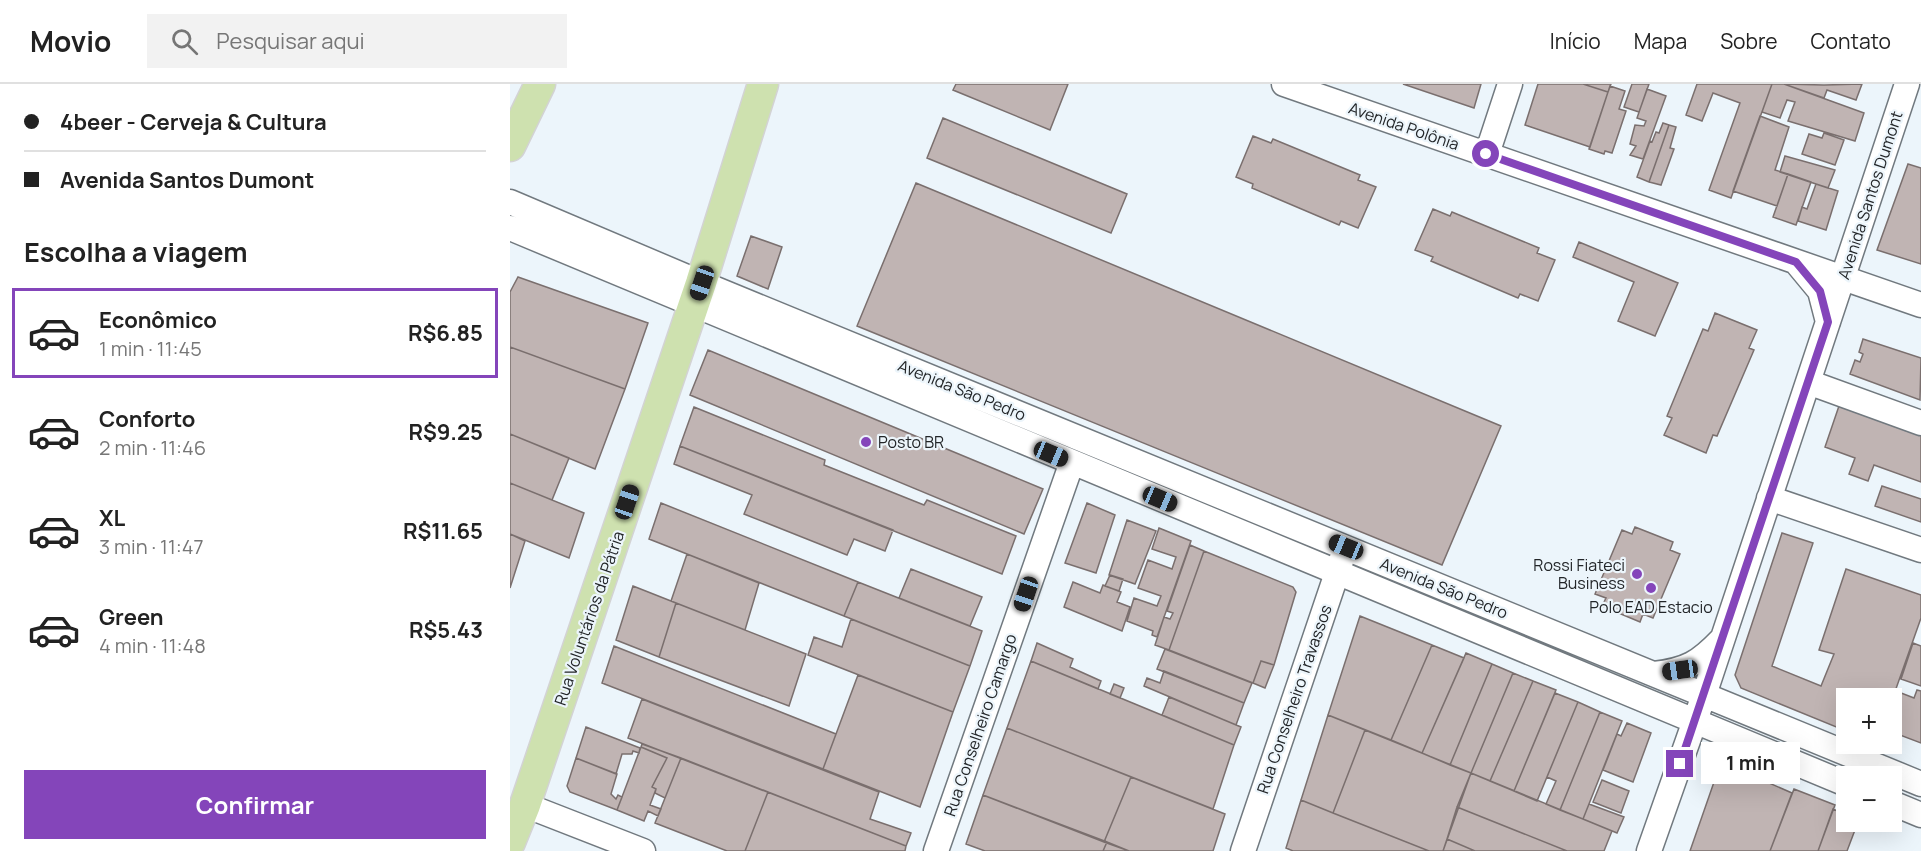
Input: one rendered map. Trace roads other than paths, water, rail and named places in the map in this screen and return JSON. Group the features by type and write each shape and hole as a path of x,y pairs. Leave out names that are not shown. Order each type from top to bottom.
{"main road":[{"path":"510,146 540,84"},
{"name":"Rua Voluntários da Pátria","path":"510,842 525,805 698,294 763,84"}],"street":[{"name":"Avenida Polônia","path":"1284,84 1921,305"},
{"path":"1486,154 1510,84"},
{"name":"Avenida Santos Dumont","path":"1649,851 1704,695 1907,84"},
{"path":"510,202 698,294"},
{"path":"510,228 698,294"},
{"path":"1796,262 1820,291 1828,322"},
{"name":"Avenida São Pedro","path":"698,294 1072,462 1836,780"},
{"name":"Avenida São Pedro","path":"698,294 1346,547 1921,784"},
{"path":"1808,382 1921,423"},
{"name":"Rua Conselheiro Camargo","path":"936,851 1072,462"},
{"path":"1769,498 1921,550"},
{"name":"Rua Conselheiro Travassos","path":"1243,851 1346,547"},
{"path":"1653,674 1680,670 1695,663 1723,637"},
{"path":"525,805 643,851"},
{"path":"1902,807 1921,815"}],"place":[{"name":"Posto BR","path":"866,442"},
{"name":"Rossi Fiateci Business","path":"1637,574"},
{"name":"Polo EAD Estacio","path":"1651,588"}]}
